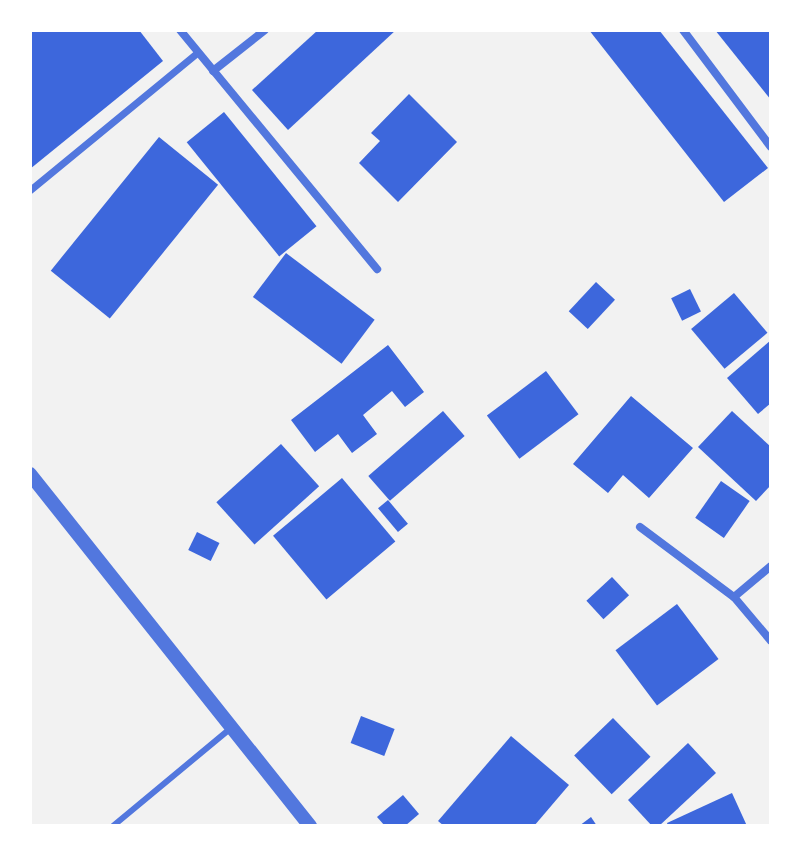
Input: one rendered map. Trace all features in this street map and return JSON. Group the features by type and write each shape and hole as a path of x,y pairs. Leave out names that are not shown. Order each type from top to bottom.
{"street":[{"path":"180,30 377,269"},
{"path":"213,71 265,30"},
{"path":"683,30 771,147"},
{"path":"30,190 198,52"},
{"path":"30,474 310,826"},
{"path":"640,527 734,597 771,641"},
{"path":"734,597 771,566"}],"lane":[{"path":"113,826 232,728"}],"building":[{"path":"30,30 139,30 163,61 30,169"},
{"path":"318,30 396,30 288,130 252,90"},
{"path":"589,30 659,30 768,168 724,202"},
{"path":"715,30 771,30 771,100"},
{"path":"409,94 457,142 398,202 359,163 380,141 371,133"},
{"path":"224,112 317,226 279,256 187,142"},
{"path":"159,137 218,185 110,318 51,271"},
{"path":"286,253 375,320 342,364 253,297"},
{"path":"596,282 615,300 588,329 569,311"},
{"path":"690,289 701,311 682,321 671,298"},
{"path":"734,293 767,333 725,369 691,329"},
{"path":"771,340 771,403 758,414 727,378"},
{"path":"388,345 424,392 405,407 392,391 363,415 377,434 352,453 338,434 315,452 291,420"},
{"path":"546,371 578,414 519,459 487,416"},
{"path":"631,396 693,448 649,498 623,475 608,493 573,464"},
{"path":"443,411 465,436 390,501 368,476"},
{"path":"732,411 771,447 771,485 756,501 698,447"},
{"path":"281,444 319,486 254,545 216,502"},
{"path":"342,478 395,542 326,599 273,536"},
{"path":"721,481 750,501 724,538 695,518"},
{"path":"388,500 408,524 398,532 378,508"},
{"path":"197,532 219,543 211,561 188,550"},
{"path":"612,577 629,595 603,619 586,601"},
{"path":"677,604 719,659 657,705 616,650"},
{"path":"361,716 395,729 384,756 351,743"},
{"path":"613,718 651,757 612,794 574,756"},
{"path":"511,736 569,785 534,826 444,826 438,821"},
{"path":"688,743 716,773 659,826 652,826 628,800"},
{"path":"732,793 747,826 668,826 667,823"},
{"path":"403,795 419,814 405,826 385,826 377,817"},
{"path":"591,817 597,826 579,826"}]}
